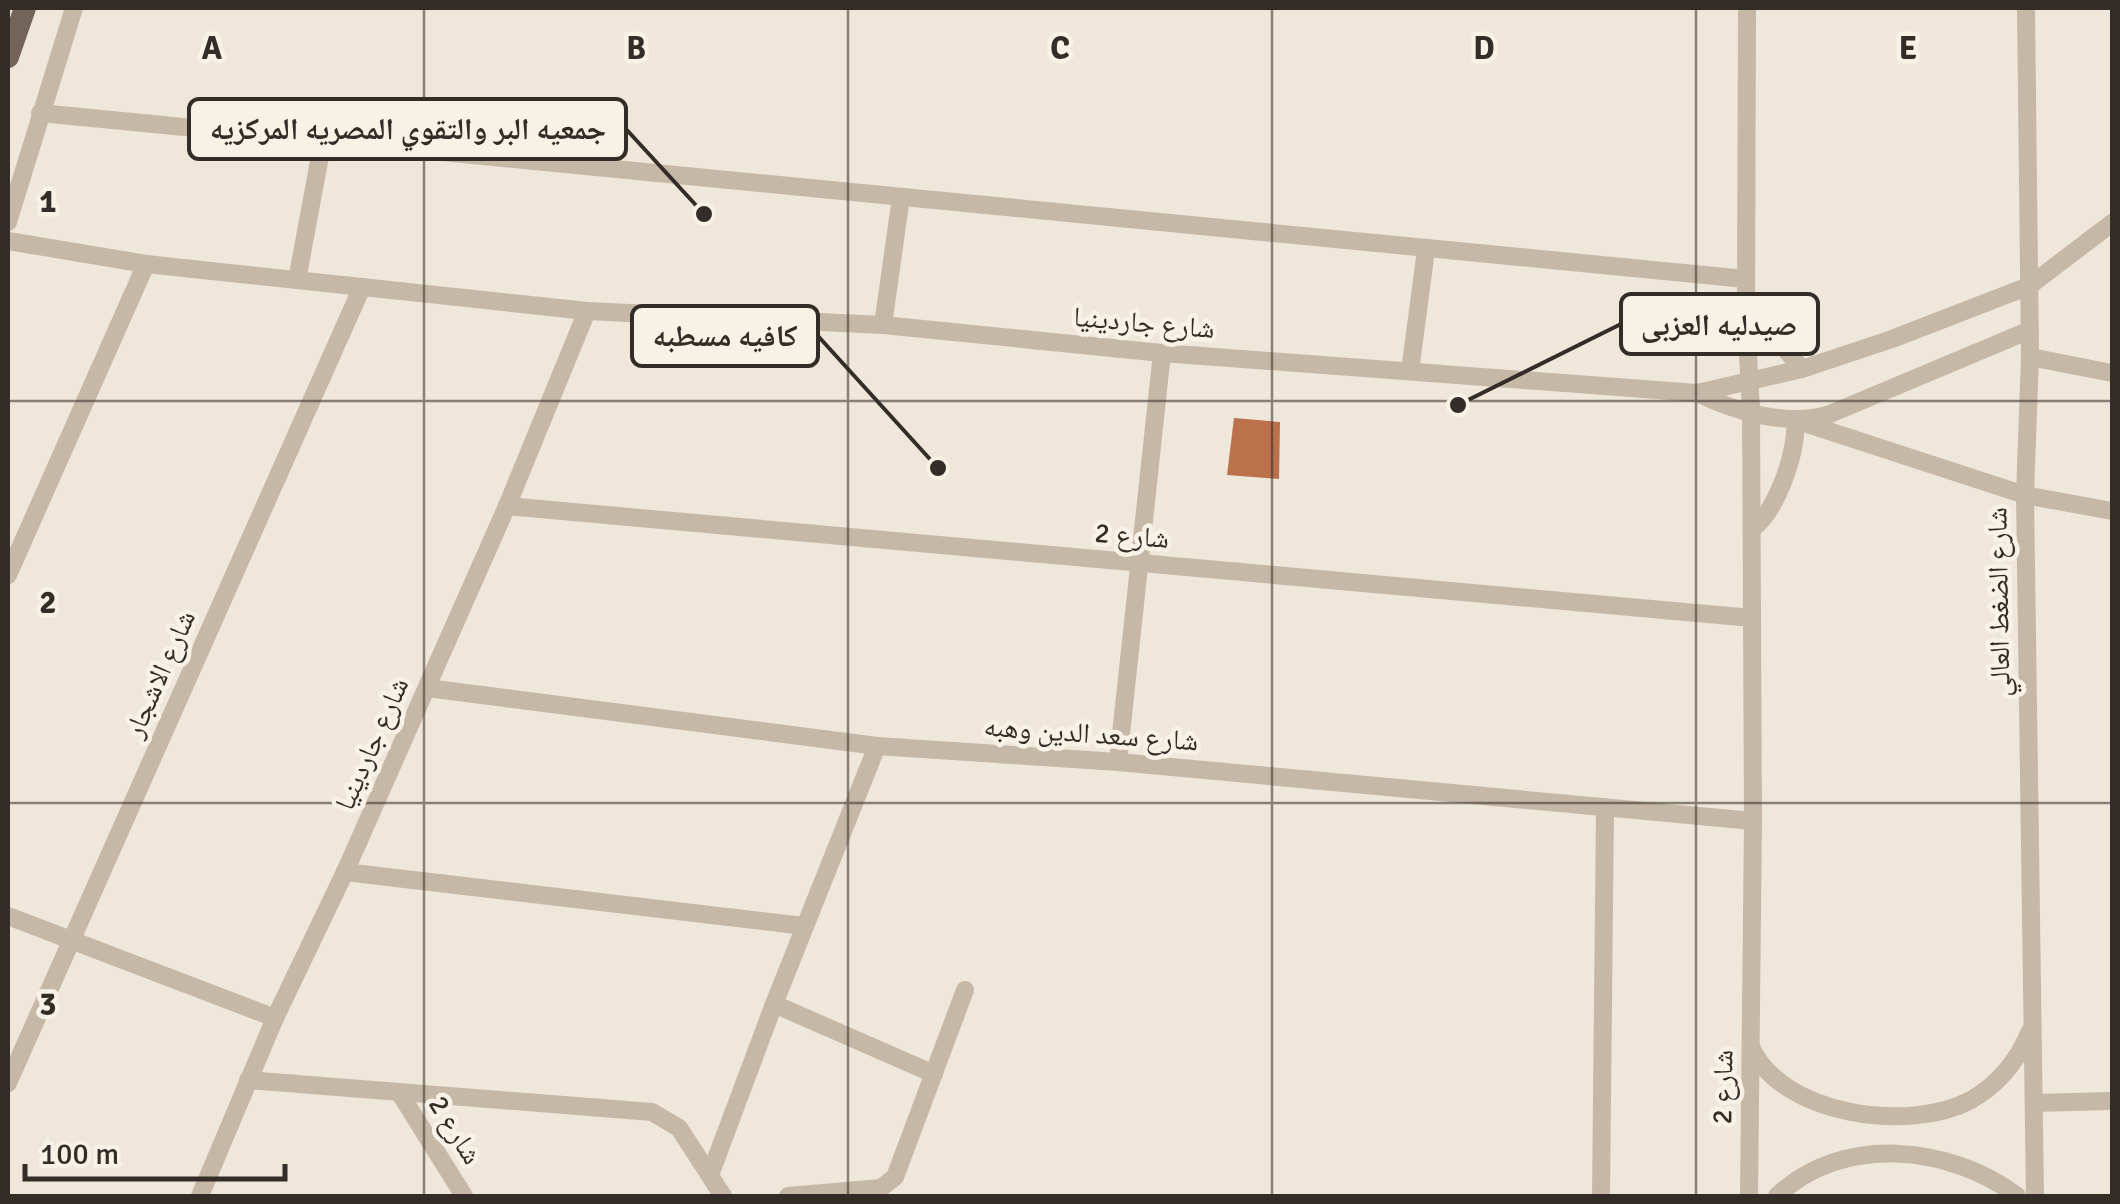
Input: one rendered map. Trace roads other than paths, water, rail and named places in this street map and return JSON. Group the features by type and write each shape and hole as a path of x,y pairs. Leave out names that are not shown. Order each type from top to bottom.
{"main road":[{"path":"8,57 25,8"}],"street":[{"path":"8,222 74,8"},
{"name":"شارع 2","path":"1747,8 1746,317 1751,410 1753,822 1749,1196"},
{"name":"شارع الضغط العالي","path":"2026,8 2030,357 2025,495 2035,1196"},
{"path":"40,113 1746,279"},
{"path":"296,280 322,140"},
{"path":"883,325 901,196"},
{"name":"شارع جاردينيا","path":"8,241 146,264 587,311 883,325 1162,353 1696,393 1802,368 1892,339 2029,286 2112,223"},
{"path":"1410,371 1426,250"},
{"path":"8,574 146,264"},
{"name":"شارع الاشجار","path":"8,1083 362,287"},
{"name":"شارع جاردينيا","path":"200,1196 275,1018 346,872 507,506 587,311"},
{"path":"1746,317 1767,328 1802,368"},
{"name":"شارع جاردينيا","path":"1696,393 1720,403 1795,420 1830,414 2030,330"},
{"path":"1118,762 1162,353"},
{"path":"2030,357 2112,373"},
{"path":"1752,530 1768,512 1794,452 1795,420 2025,495 2112,512"},
{"name":"شارع 2","path":"507,506 1752,618"},
{"name":"شارع سعد الدين وهبه","path":"427,688 877,746 1118,762 1753,822"},
{"path":"710,1175 877,746"},
{"path":"1601,1196 1605,809"},
{"path":"346,872 804,926"},
{"path":"8,916 275,1018"},
{"path":"788,1196 881,1188 889,1184 899,1169 965,990"},
{"path":"774,1004 934,1074"},
{"path":"1751,1046 1758,1062 1774,1077 1811,1100 1851,1112 1914,1116 1952,1108 1986,1090 2014,1062 2031,1028"},
{"path":"248,1080 652,1112 679,1128 723,1196"},
{"name":"شارع 2","path":"399,1092 464,1196"},
{"path":"2034,1103 2112,1101"},
{"path":"1778,1196 1796,1180 1833,1162 1893,1154 1960,1164 2017,1196"}],"place":[{"name":"جمعيه البر والتقوي المصريه المركزيه","path":"704,214"},
{"name":"صيدليه العزبى","path":"1458,405"},
{"name":"كافيه مسطبه","path":"938,468"}]}
